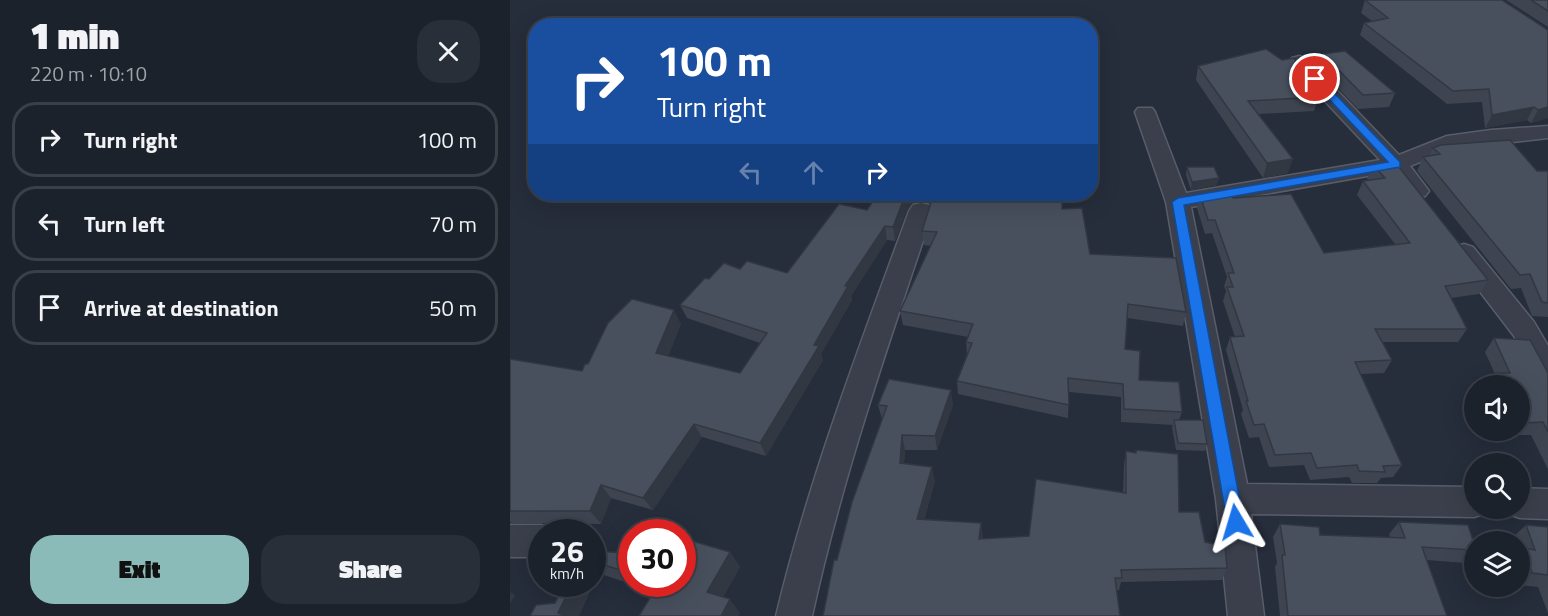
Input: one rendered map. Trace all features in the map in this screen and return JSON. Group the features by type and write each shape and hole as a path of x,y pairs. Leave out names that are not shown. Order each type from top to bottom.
{"street":[{"path":"1299,62 1396,164 1432,210"},
{"path":"1145,111 1178,202 1233,498 1246,616"},
{"path":"1178,202 1396,164 1447,143 1491,136 1548,132"},
{"path":"794,616 813,533 862,379 921,211"},
{"path":"1453,238 1536,330 1548,372"},
{"path":"1233,498 1464,502"},
{"path":"1530,503 1548,504"},
{"path":"510,541 528,542"}],"building":[{"path":"1365,0 1502,0 1548,30 1548,107 1538,110 1534,107 1492,115 1489,89 1453,91 1364,23 1388,18"},
{"path":"1531,0 1548,0 1548,11"},
{"path":"1266,49 1282,60 1294,58 1319,97 1248,101 1293,159 1267,163 1198,66"},
{"path":"1345,51 1395,93 1363,95 1323,54"},
{"path":"1510,140 1537,171 1548,171 1548,303 1542,302 1530,274 1520,275 1423,157 1440,154 1433,148 1441,145"},
{"path":"1395,162 1488,280 1445,286 1467,329 1375,329 1392,360 1355,362 1402,465 1383,466 1385,472 1359,471 1357,465 1317,468 1311,453 1275,455 1264,424 1254,425 1246,401 1248,401 1230,337 1244,336 1227,287 1233,287 1228,273 1234,273 1215,220 1208,220 1200,195 1229,190 1233,198 1291,194 1324,253 1410,243 1363,181 1385,178 1373,165"},
{"path":"1187,167 1214,167 1219,178 1192,182"},
{"path":"873,201 903,201 893,227 885,226 845,286 848,286 814,345 819,346 760,443 694,424 643,498 601,485 590,511 510,511 510,359 582,371 585,364 588,364 608,323 632,299 674,310 656,353 740,373 767,333 680,305 705,278 709,279 724,263 740,269 747,261 787,273 839,204 867,210"},
{"path":"931,201 1062,201 1062,209 1082,208 1090,254 1176,258 1186,312 1128,304 1125,349 1140,351 1139,380 1179,382 1182,412 1124,409 1123,384 1068,378 1069,405 957,381 972,343 966,342 973,324 900,311 937,232 922,231"},
{"path":"1494,338 1530,340 1548,373 1548,432 1543,422 1530,423 1530,375 1497,375 1496,373 1510,373"},
{"path":"889,379 951,390 935,436 902,435 900,463 932,467 917,519 981,523 979,539 1029,536 1036,479 1126,493 1126,451 1178,454 1179,512 1199,512 1205,542 1225,546 1227,568 1121,570 1122,578 1115,578 1120,616 823,616 834,560 837,560 852,502 887,406 878,405"},
{"path":"1174,420 1203,420 1207,444 1178,443"},
{"path":"1399,522 1468,525 1470,531 1464,531 1464,549 1422,547 1447,616 1288,616 1282,555 1285,555 1280,524 1319,527 1320,535 1405,538"},
{"path":"1526,525 1548,527 1548,575 1532,573 1530,549 1535,550"},
{"path":"696,542 730,552 707,592 730,599 721,616 639,616 651,597 696,597"},
{"path":"606,552 618,552 618,569 606,566"},
{"path":"558,597 566,597 558,613 567,616 530,616 536,605 555,603"}],"route":[{"path":"1236,522 1178,202 1396,164 1315,79"}]}
